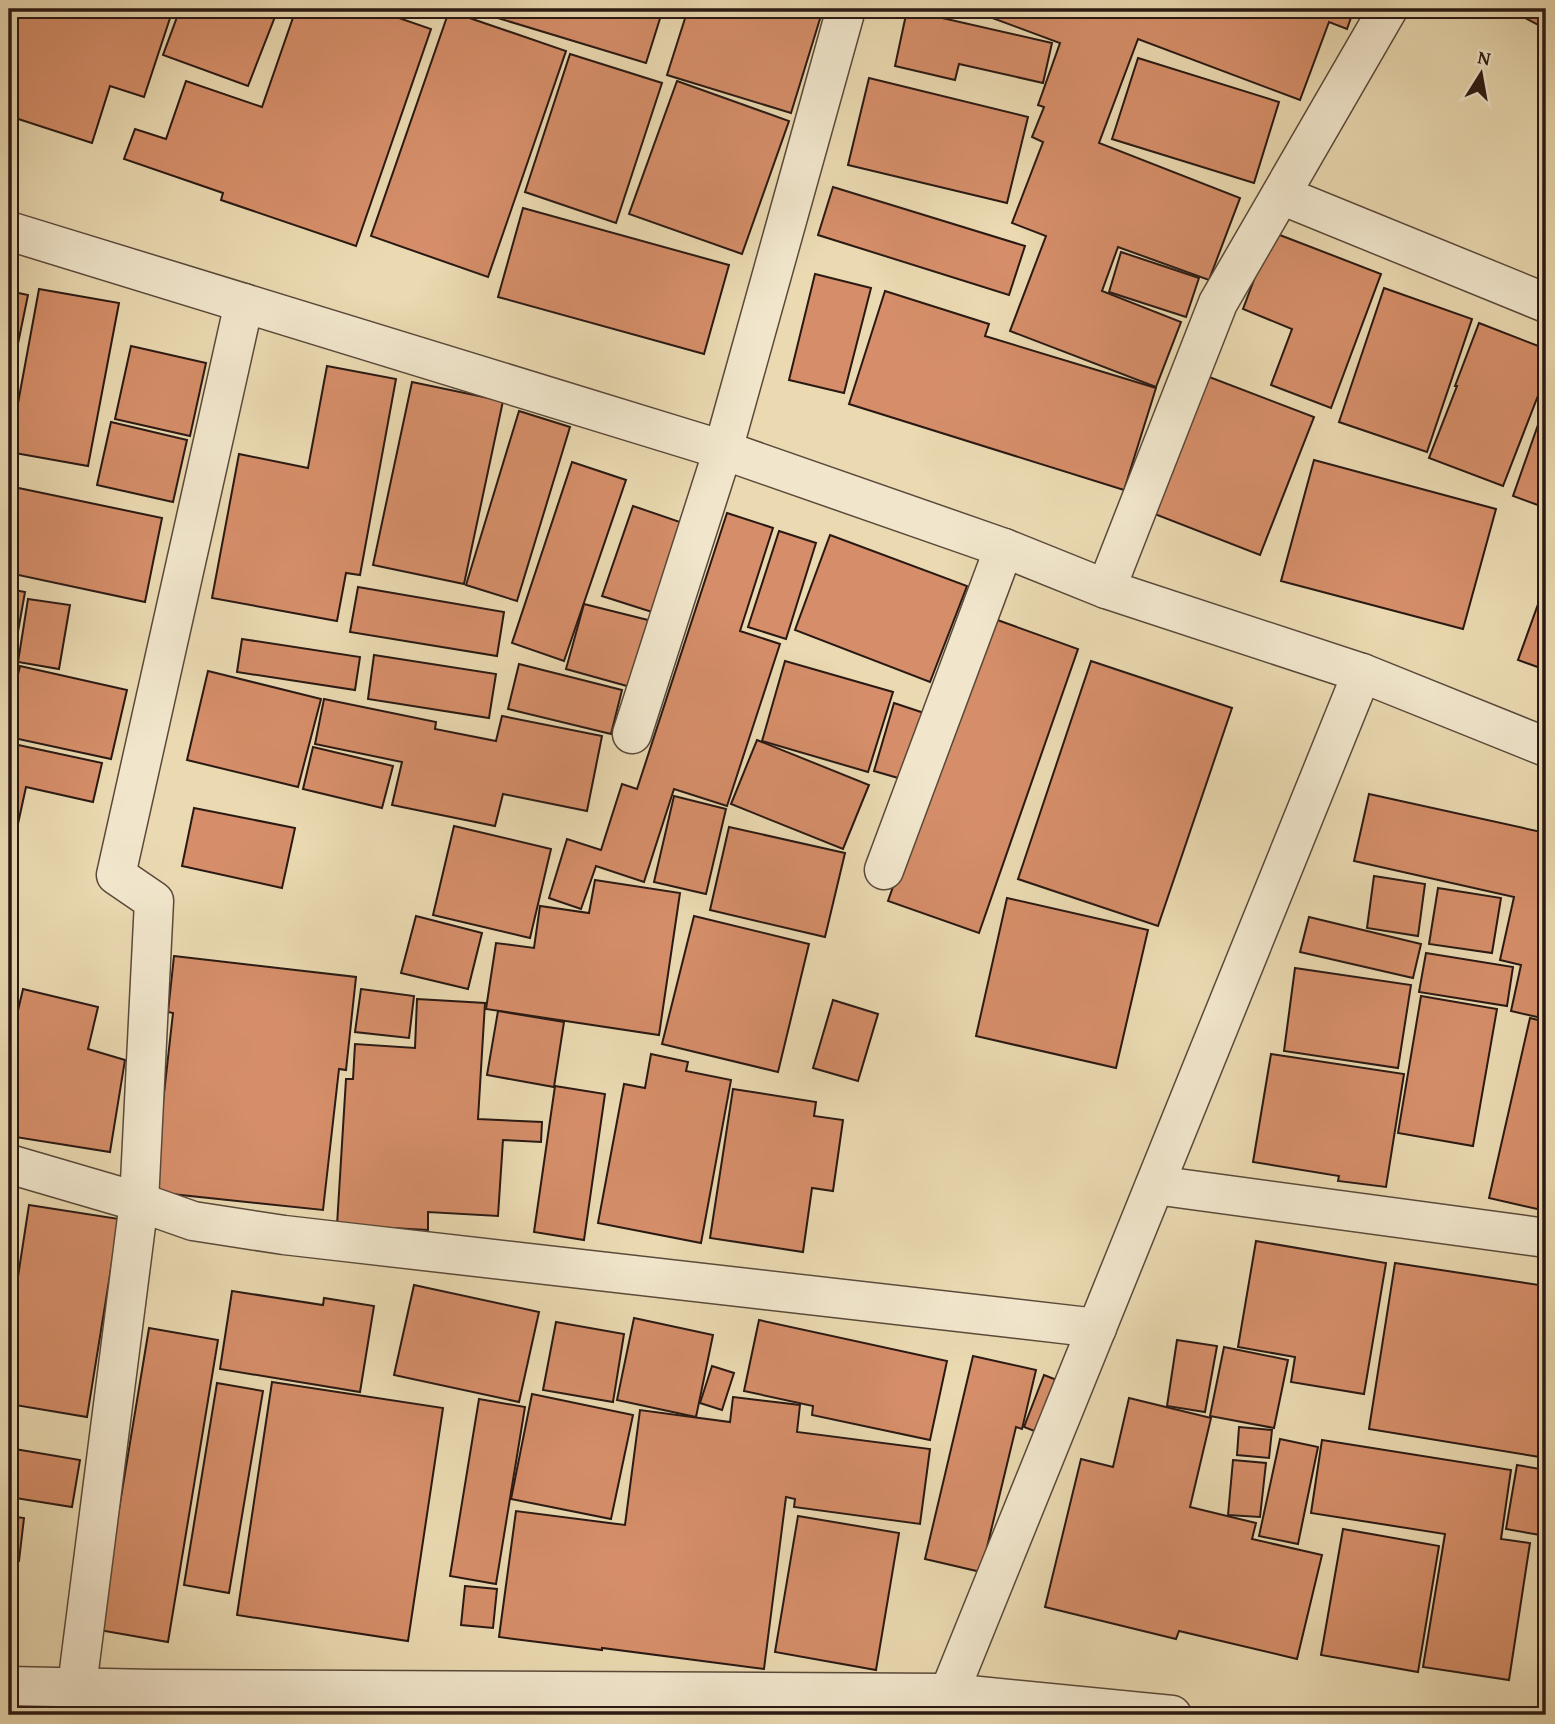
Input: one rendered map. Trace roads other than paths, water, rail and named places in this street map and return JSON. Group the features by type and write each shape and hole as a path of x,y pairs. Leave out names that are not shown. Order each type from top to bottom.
{"street":[{"path":"632,734 723,450 846,9"},
{"path":"1106,589 1218,303 1388,9"},
{"path":"1281,195 1546,303"},
{"path":"9,231 723,450 1004,548 1106,589 1362,673 1546,747"},
{"path":"78,1686 139,1202 154,901 116,875 244,303"},
{"path":"884,870 1004,548"},
{"path":"949,1704 1097,1328 1362,673"},
{"path":"9,1164 139,1202 193,1221 284,1235 1097,1328"},
{"path":"1155,1185 1546,1237"},
{"path":"9,1686 78,1686 211,1702 949,1704 1172,1715"}]}
